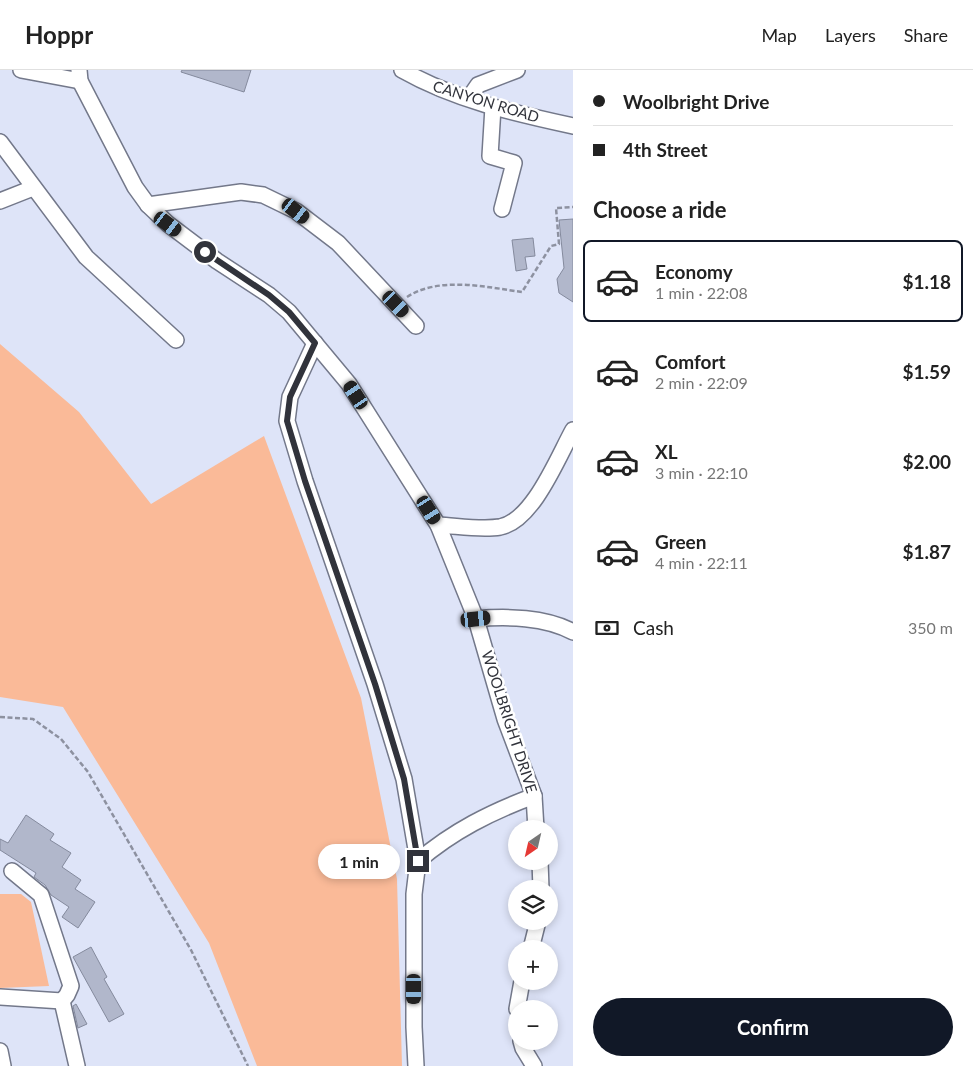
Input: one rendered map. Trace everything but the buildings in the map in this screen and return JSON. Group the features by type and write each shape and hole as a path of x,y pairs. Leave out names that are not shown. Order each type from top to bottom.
{"street":[{"path":"21,70 79,75"},
{"name":"CANYON ROAD","path":"402,70 433,88 493,107 573,126"},
{"path":"469,98 478,85 517,70"},
{"name":"WOOLBRIGHT DRIVE","path":"79,75 135,187 148,205 168,224 217,261 269,295 289,312 349,384 438,525 476,619 504,719 534,796 535,820"},
{"path":"493,107 490,156 514,163 502,209"},
{"path":"0,142 86,257 176,340"},
{"path":"0,201 33,188"},
{"path":"148,205 241,192 263,195 296,211 338,243 416,326"},
{"path":"315,343 290,397 287,421 305,481 375,684 404,779 418,861 414,904 414,1027 416,1066"},
{"path":"438,525 498,527 515,520 534,500 573,430"},
{"path":"476,619 498,617 548,623 573,632"},
{"path":"418,861 440,842 469,824 534,796"},
{"path":"12,871 41,895 71,986 62,1001"},
{"path":"0,997 62,1001"},
{"path":"62,1001 77,1066"},
{"path":"524,1050 534,1066"},
{"path":"0,1051 3,1066"}],"path":[{"path":"396,304 418,290 434,286 464,286 522,292 551,246 559,244 556,208 573,207"},
{"path":"0,717 33,719 62,739 88,772 191,950 248,1066"}],"shaded area":[{"path":"0,344 79,412 151,504 264,436 361,698 397,879 402,1066 257,1066 209,943 63,707 0,697"},
{"path":"0,894 21,894 31,902 49,986 0,988"}],"route":[{"path":"205,252 269,295 289,312 315,343 290,397 287,408 287,421 305,481 375,684 404,779 418,861"}]}
